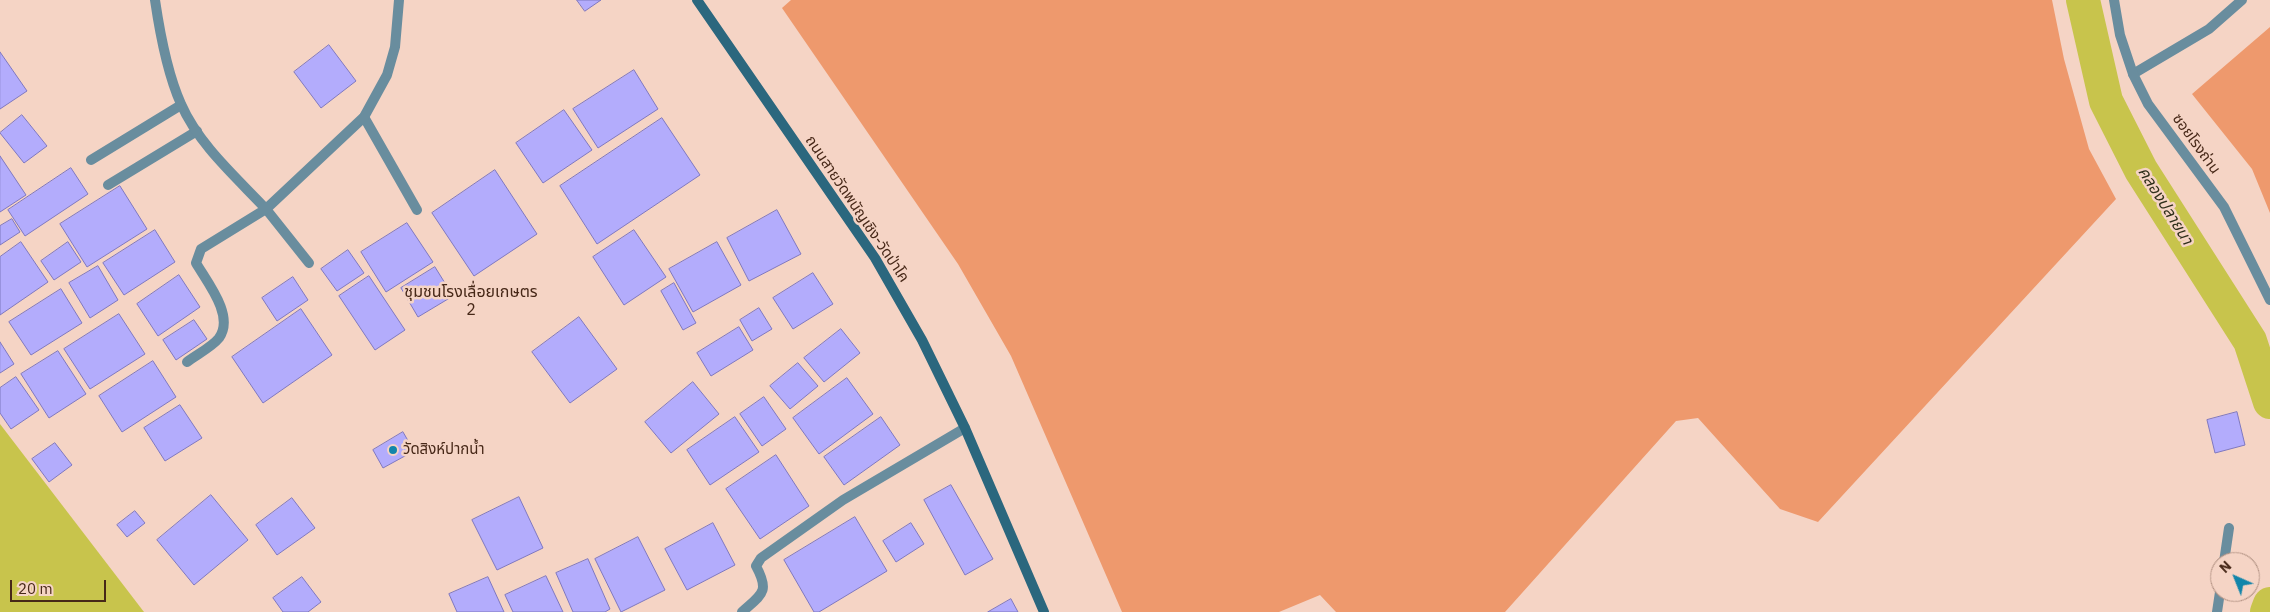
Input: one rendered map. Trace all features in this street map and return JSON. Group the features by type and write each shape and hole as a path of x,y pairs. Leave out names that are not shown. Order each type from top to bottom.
{"main road":[{"name":"ถนนสายวัดพนัญเชิง-วัดป่าโค","path":"697,0 875,258 922,340 965,428 1044,612"}],"street":[{"path":"155,0 171,74 181,105 197,131 221,161 266,209 309,263"},
{"path":"187,362 219,338 225,324 222,309 196,263 201,249 266,209 364,117 388,75 395,47 399,0"},
{"name":"ซอยโรงถ่าน","path":"2114,0 2120,35 2133,74 2148,104 2224,207 2270,300"},
{"path":"2133,74 2209,29 2242,0"},
{"path":"91,160 181,105"},
{"path":"364,117 417,210"},
{"path":"108,185 197,131"},
{"path":"742,612 764,590 764,582 756,566 761,558 843,500 965,428"},
{"path":"2226,552 2230,528"}],"shaded area":[{"path":"791,0 2052,0 2064,59 2089,149 2116,199 1818,522 1780,509 1698,418 1676,421 1505,612 1336,612 1320,595 1279,612 1122,612 1011,356 958,264 782,8"},
{"path":"2270,27 2270,213 2252,169 2192,94"},
{"path":"0,424 144,612 0,612"}],"building":[{"path":"577,0 601,0 585,11"},
{"path":"329,45 356,81 321,108 294,72"},
{"path":"0,52 27,91 0,109"},
{"path":"634,70 658,109 598,148 573,109"},
{"path":"564,110 592,150 543,183 516,143"},
{"path":"22,115 47,146 24,163 0,133"},
{"path":"662,118 700,175 597,244 560,186"},
{"path":"0,156 26,195 0,212"},
{"path":"71,168 88,194 25,236 8,210"},
{"path":"495,170 537,234 474,276 432,213"},
{"path":"120,186 147,229 87,267 60,224"},
{"path":"777,210 801,254 749,281 727,238"},
{"path":"12,219 20,232 0,245 0,226"},
{"path":"407,223 433,262 386,292 361,252"},
{"path":"155,230 175,262 124,295 103,263"},
{"path":"634,230 666,277 624,305 593,257"},
{"path":"21,242 48,282 0,315 0,257"},
{"path":"68,242 81,262 54,280 41,261"},
{"path":"717,242 741,285 693,312 669,269"},
{"path":"348,250 364,273 337,291 321,269"},
{"path":"98,266 118,300 90,318 69,283"},
{"path":"435,267 453,296 418,317 401,288"},
{"path":"813,273 833,304 793,329 773,298"},
{"path":"179,275 200,307 158,336 137,304"},
{"path":"369,276 405,330 375,350 339,296"},
{"path":"293,277 308,300 277,321 262,298"},
{"path":"674,283 696,323 683,330 661,291"},
{"path":"61,289 82,323 31,355 9,322"},
{"path":"759,308 772,329 752,341 740,320"},
{"path":"301,309 332,355 263,403 232,357"},
{"path":"119,314 145,354 90,389 64,349"},
{"path":"579,317 617,369 570,403 532,352"},
{"path":"194,320 207,339 176,360 163,340"},
{"path":"739,327 753,350 711,376 697,353"},
{"path":"841,329 860,353 824,382 804,358"},
{"path":"0,342 14,364 0,373"},
{"path":"58,351 86,394 49,418 21,374"},
{"path":"153,361 176,397 122,432 99,396"},
{"path":"798,363 818,386 790,409 770,386"},
{"path":"16,377 39,410 11,429 0,413 0,388"},
{"path":"847,378 873,414 819,454 793,418"},
{"path":"693,382 719,414 671,453 645,422"},
{"path":"764,397 786,429 762,446 740,414"},
{"path":"180,405 202,438 165,461 144,428"},
{"path":"2237,412 2245,445 2215,453 2207,420"},
{"path":"735,417 759,452 710,485 687,450"},
{"path":"881,417 900,445 844,485 824,457"},
{"name":"วัดสิงห์ปากน้ำ","path":"403,432 414,451 383,468 373,450"},
{"path":"55,443 72,465 49,482 32,459"},
{"path":"776,455 809,506 760,539 726,489"},
{"path":"951,485 993,559 965,575 924,500"},
{"path":"211,495 248,540 194,585 157,540"},
{"path":"519,497 543,548 497,570 472,520"},
{"path":"292,498 315,528 277,555 256,525"},
{"path":"135,511 145,523 127,537 117,525"},
{"path":"855,517 887,571 819,612 814,612 784,560"},
{"path":"713,523 735,565 687,590 665,549"},
{"path":"911,523 924,544 896,562 883,541"},
{"path":"638,537 665,590 621,612 595,559"},
{"path":"588,559 610,609 605,612 573,612 556,573"},
{"path":"546,576 563,612 513,612 505,595"},
{"path":"302,577 321,602 308,612 283,612 273,598"},
{"path":"488,577 504,612 457,612 449,594"},
{"path":"1011,599 1018,612 988,612"}],"waterway":[{"name":"คลองปลายนา","path":"2083,0 2106,101 2141,170 2250,341 2270,402"},
{"name":"คลองปลายนา","path":"2267,612 2270,604"}],"place":[{"name":"วัดสิงห์ปากน้ำ","path":"393,450"}],"district":[{"name":"ชุมชนโรงเลื่อยเกษตร 2","path":"471,301"}]}
